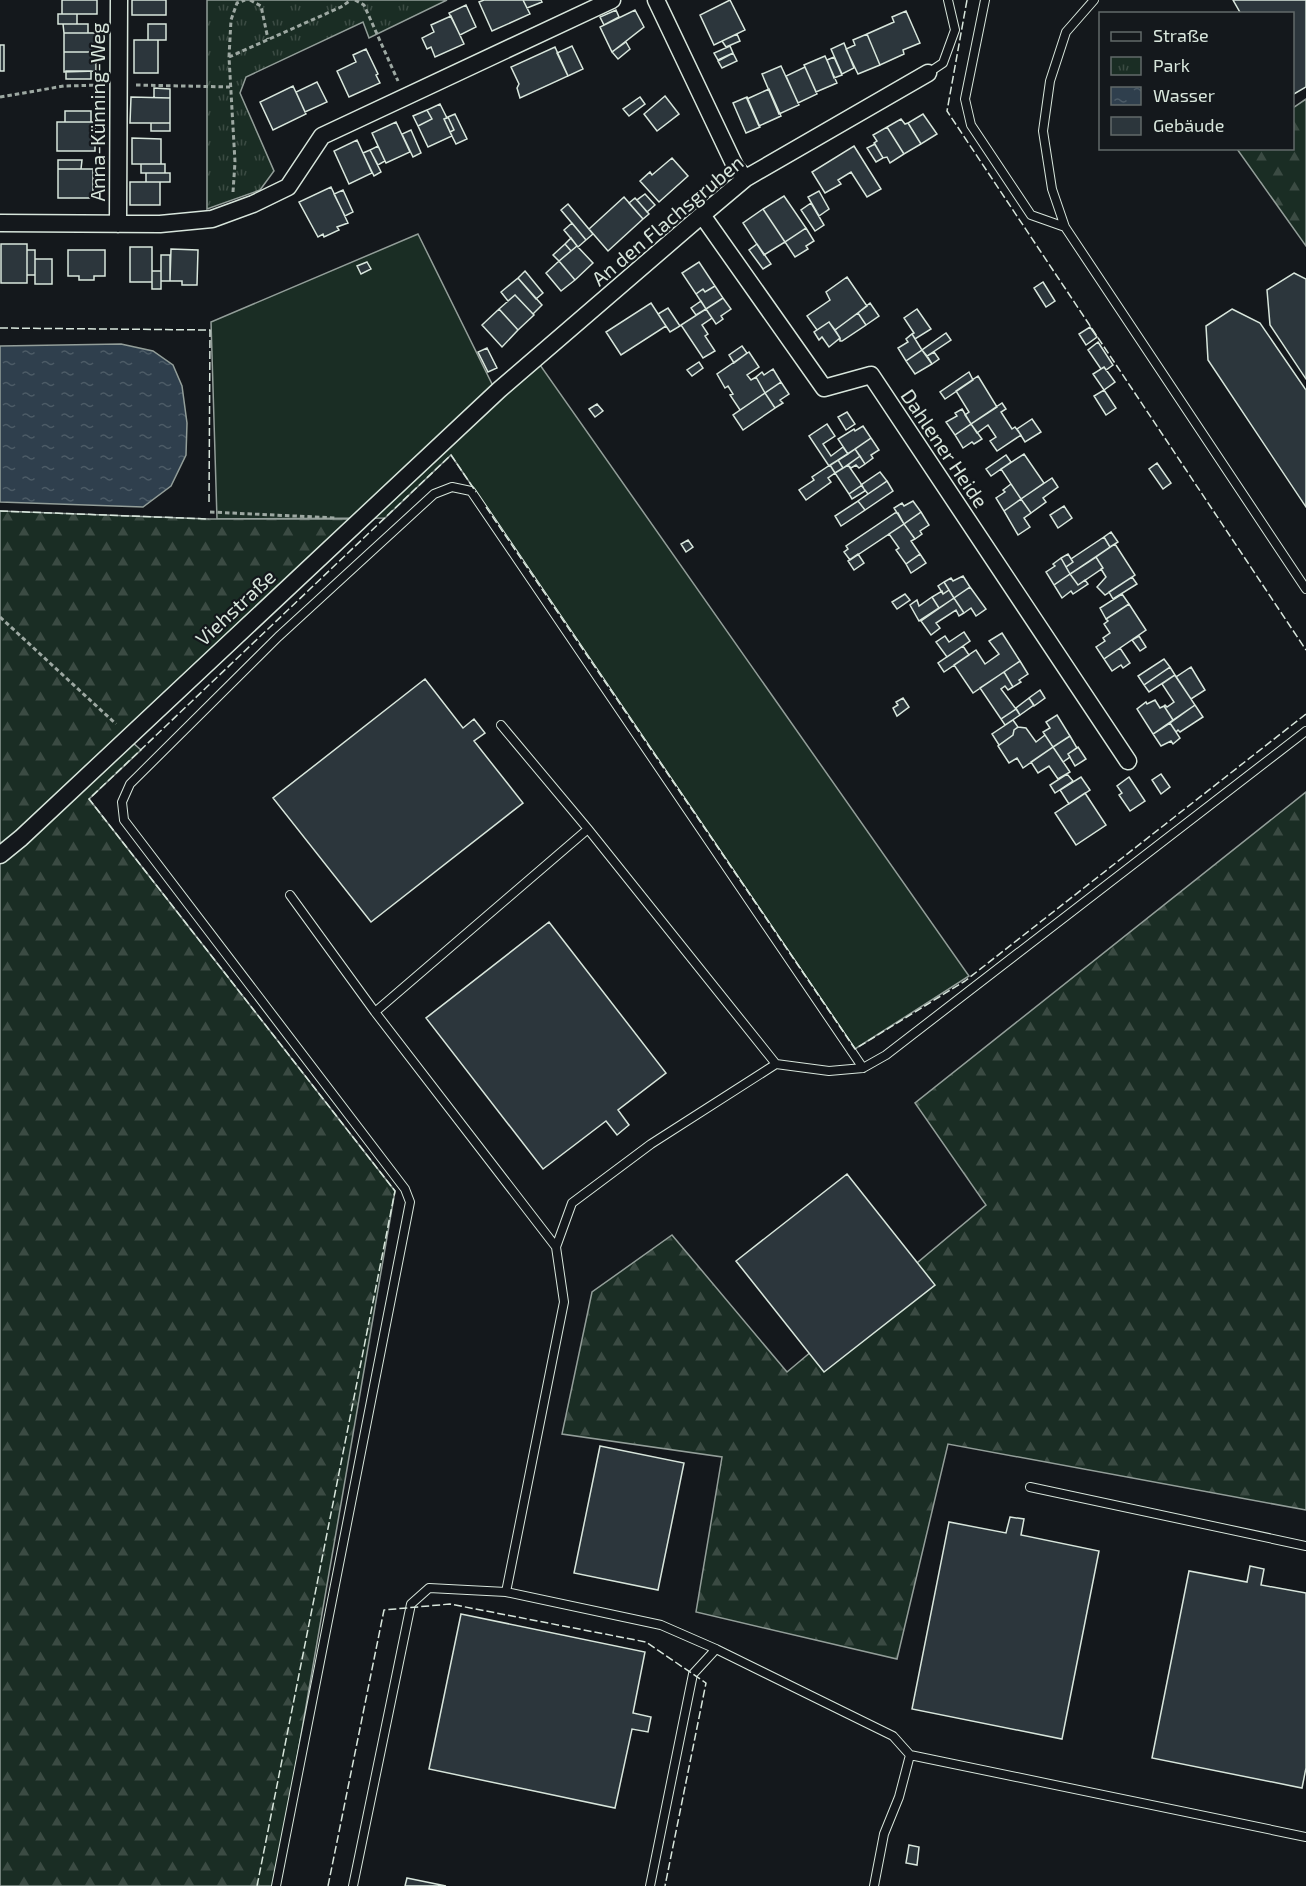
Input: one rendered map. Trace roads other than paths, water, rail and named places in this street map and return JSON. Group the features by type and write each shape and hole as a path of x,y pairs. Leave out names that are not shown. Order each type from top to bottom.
{"street":[{"name":"Anna-Künning-Weg","path":"118,224 119,0"},
{"path":"0,224 160,224 212,219 232,212 288,187 322,136 612,0"},
{"path":"656,0 736,168 746,178"},
{"name":"An den Flachsgruben","path":"499,390 746,178 928,73"},
{"name":"Dahlener Heide","path":"702,215 824,388 871,375 1128,761"},
{"name":"Viehstraße","path":"0,855 21,838 499,390"}],"lane":[{"name":"An den Flachsgruben","path":"928,73 942,63 955,30 948,0"},
{"path":"985,0 965,99 971,125 1031,214 1065,227"},
{"path":"1094,0 1066,32 1050,81 1043,131 1052,189 1065,227 1306,590"},
{"path":"276,1886 410,1202 405,1189 124,820 122,802 130,784 278,637 434,494 452,487 471,491 863,1068"},
{"path":"501,725 588,829 776,1064"},
{"path":"506,1592 564,1302 556,1247 572,1203 651,1144 776,1064 829,1071 863,1068 886,1056 1306,731"},
{"path":"375,1012 588,829"},
{"path":"290,895 375,1012 556,1247"},
{"path":"1030,1487 1306,1546"},
{"path":"353,1886 411,1605 429,1588 506,1592 661,1625 716,1649 893,1736 910,1755 1306,1837"},
{"path":"650,1886 693,1674 716,1649"},
{"path":"874,1886 884,1834 899,1797 910,1755"}],"water":[{"path":"121,344 153,351 173,365 182,386 187,423 186,455 171,486 143,507 0,502 0,346"}]}
